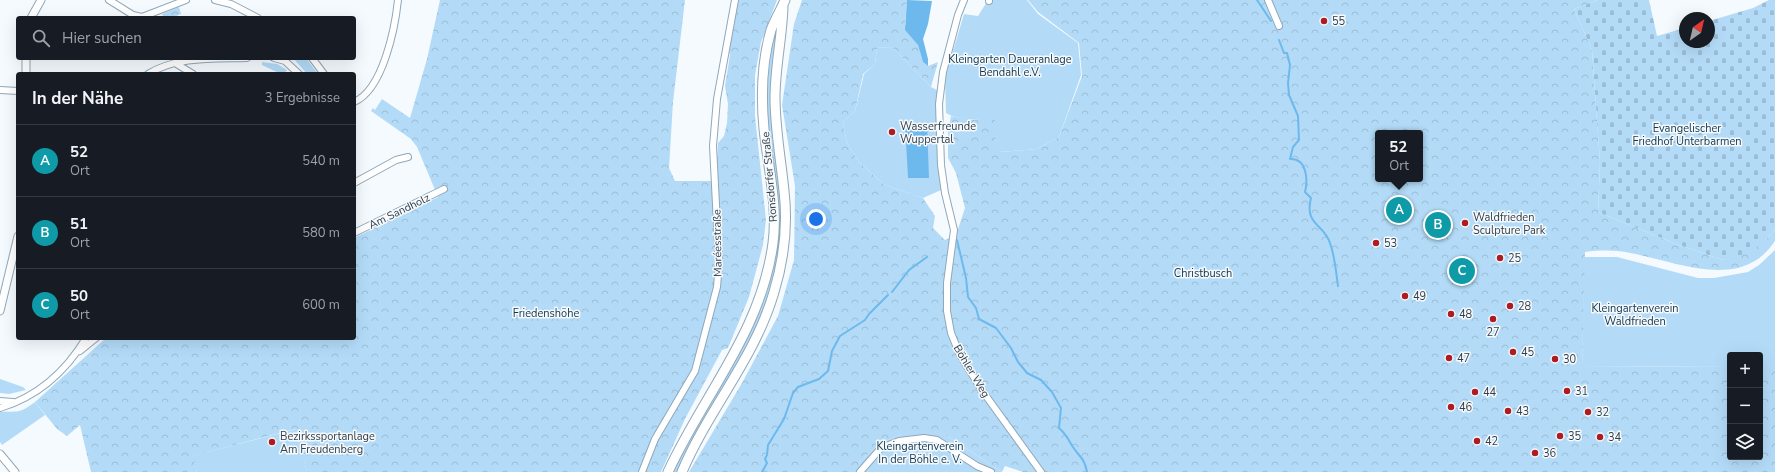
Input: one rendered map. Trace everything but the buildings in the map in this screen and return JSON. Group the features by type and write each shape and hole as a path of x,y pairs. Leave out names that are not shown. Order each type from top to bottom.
{"main road":[{"name":"Ronsdorfer Straße","path":"668,472 743,339 757,307 767,275 773,241 774,218 773,192 764,128 763,82 771,32 784,2"},
{"name":"Ronsdorfer Straße","path":"682,472 695,445 751,350 768,310 781,269 785,233 786,204 776,123 775,97 784,2"}],"street":[{"path":"32,16 41,0"},
{"path":"109,0 133,15 138,16"},
{"path":"145,16 186,0"},
{"path":"215,0 231,4 254,16"},
{"path":"356,101 363,97 372,87 389,50 395,27 398,0"},
{"name":"Maréesstraße","path":"642,472 655,439 695,371 717,287 719,263 713,146 717,100 735,0"},
{"name":"Böhler Weg","path":"964,0 942,72 939,104 941,165 944,192 954,230 947,283 947,312 951,333 960,355 981,388 1041,472"},
{"path":"1268,0 1278,26"},
{"path":"26,60 26,72"},
{"path":"152,72 175,63 196,60"},
{"path":"281,60 285,61 297,72"},
{"path":"314,60 322,72"},
{"path":"175,63 189,72"},
{"path":"0,90 16,91"},
{"path":"356,182 396,160 408,157"},
{"name":"Am Sandholz","path":"356,232 444,188"},
{"path":"0,311 16,244"},
{"path":"75,355 85,340"},
{"path":"0,408 16,403 35,393 75,355 94,340"},
{"path":"0,401 16,403"},
{"path":"860,472 881,448 899,441 924,438 936,440 977,466 991,472"},
{"path":"0,454 15,472"}],"green space":[{"name":"Friedenshöhe","path":"440,0 685,0 673,102 669,168 675,181 716,181 718,143 724,136 727,123 728,104 725,86 730,55 728,43 739,0 777,0 761,42 755,75 755,116 766,220 763,245 749,297 728,348 722,350 685,419 661,472 307,472 295,429 193,456 197,472 91,472 80,425 67,436 57,429 35,402 104,340 356,340 356,237 438,197 417,147 411,139 371,111 373,108 375,110 382,99 410,118 427,59"},
{"name":"Christbusch","path":"802,0 907,0 905,25 918,45 923,62 928,66 938,62 931,87 892,47 877,48 875,64 863,74 855,111 843,122 847,143 859,162 885,185 923,198 935,216 933,228 945,240 956,235 965,208 956,173 948,158 948,132 951,116 972,120 995,120 995,136 1000,152 1037,149 1059,137 1082,76 1079,43 1038,12 1028,0 1598,0 1574,9 1592,50 1600,162 1598,212 1676,244 1723,260 1766,240 1775,229 1775,241 1761,257 1744,266 1726,270 1707,270 1619,251 1585,252 1582,366 1727,367 1727,460 1763,460 1763,367 1775,367 1775,472 1023,472 1005,466 1002,472 944,434 902,434 880,444 859,462 864,472 689,472 742,383 778,316 794,260 795,186 782,105 794,24"},
{"name":"Kleingarten Daueranlage Bendahl e.V.","path":"988,0 1027,0 1038,14 1078,43 1081,75 1059,137 1037,149 999,152 995,136 995,120 963,119 946,113 945,78 964,14 978,16"},
{"name":"Evangelischer Friedhof Unterbarmen","path":"1598,0 1649,0 1657,36 1679,30 1679,48 1715,48 1715,19 1753,8 1769,0 1775,0 1775,229 1766,240 1746,254 1723,260 1676,244 1598,212 1600,162 1592,50 1574,9"},
{"path":"179,7 181,14 177,16 163,16 162,14"},
{"path":"777,31 770,101 781,197 781,228 779,254 774,278 759,320 747,346 678,472 673,472 688,442 738,356 753,327 765,296 774,264 779,231 779,203 769,134 767,95 772,48"},
{"name":"Wasserfreunde Wuppertal","path":"892,47 931,87 939,91 941,190 923,198 885,185 859,162 847,143 843,122 855,111 864,74 875,64 877,48"},
{"path":"295,60 308,60 316,72 305,72"},
{"path":"262,62 277,64 287,70 286,72 277,72 262,65"},
{"name":"Kleingartenverein Waldfrieden","path":"1775,250 1775,367 1763,367 1763,352 1727,352 1727,367 1582,366 1584,257 1617,257 1698,278 1714,278 1748,272 1759,265"},
{"path":"0,379 23,387 26,390 9,394 0,393"},
{"path":"35,402 45,415 2,445 0,442 0,412 15,412 22,410"},
{"name":"Bezirkssportanlage Am Freudenberg","path":"296,429 307,472 197,472 192,456"},
{"name":"Kleingartenverein In der Böhle e. V.","path":"902,434 944,434 1002,472 864,472 859,462 880,444"}],"water":[{"path":"907,0 932,1 928,24 923,39 928,59 928,66 923,62 918,45 905,30"},
{"path":"927,123 929,178 908,178 905,124"}],"waterway":[{"path":"1257,0 1271,21"},
{"path":"1279,40 1284,53 1287,53 1290,65 1288,83 1289,95 1298,116 1299,140 1293,147 1290,159 1300,162 1305,171 1305,192 1311,198 1310,214 1312,219 1324,232 1332,248 1338,286"},
{"path":"957,240 966,278 968,297 976,308 979,319 996,328 1027,373 1041,380 1052,392 1061,408 1059,428 1083,460 1087,472"},
{"path":"892,292 909,270 927,257"},
{"path":"762,472 767,463 765,459 768,445 784,419 793,393 798,387 819,379 828,371 832,351 840,336 865,320 888,295"}],"place":[{"name":"55","path":"1324,21"},
{"name":"Wasserfreunde Wuppertal","path":"892,132"},
{"name":"52","path":"1399,210"},
{"name":"Waldfrieden Sculpture Park","path":"1465,223"},
{"name":"51","path":"1438,225"},
{"name":"53","path":"1376,243"},
{"name":"25","path":"1500,258"},
{"name":"50","path":"1462,271"},
{"name":"49","path":"1405,296"},
{"name":"28","path":"1510,306"},
{"name":"48","path":"1451,314"},
{"name":"27","path":"1493,319"},
{"name":"45","path":"1513,352"},
{"name":"47","path":"1449,358"},
{"name":"30","path":"1555,359"},
{"name":"31","path":"1567,391"},
{"name":"44","path":"1475,392"},
{"name":"46","path":"1451,407"},
{"name":"43","path":"1508,411"},
{"name":"32","path":"1588,412"},
{"name":"35","path":"1560,436"},
{"name":"34","path":"1600,437"},
{"name":"42","path":"1477,441"},
{"name":"Bezirkssportanlage Am Freudenberg","path":"272,442"},
{"name":"36","path":"1535,453"}]}
